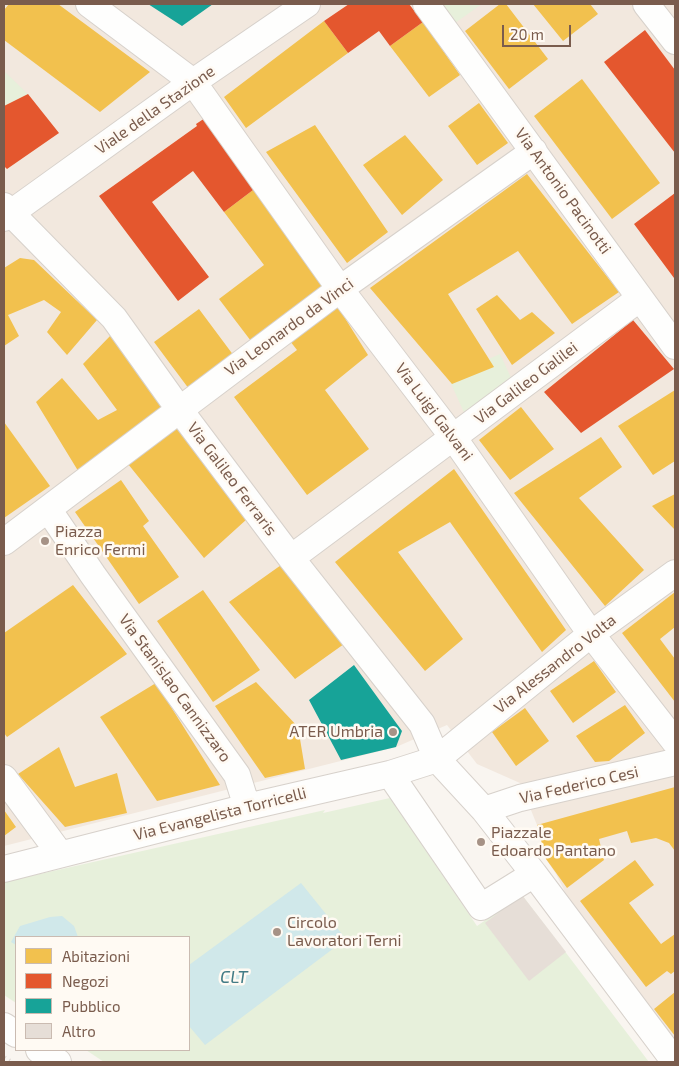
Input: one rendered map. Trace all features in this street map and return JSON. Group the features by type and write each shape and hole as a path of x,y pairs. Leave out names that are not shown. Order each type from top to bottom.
{"street":[{"name":"Via Luigi Galvani","path":"89,4 193,82 340,289 453,437 591,634 675,742"},
{"name":"Viale della Stazione","path":"7,212 307,4"},
{"name":"Via Antonio Pacinotti","path":"426,4 675,346"},
{"path":"646,4 675,42"},
{"name":"Via Leonardo da Vinci","path":"48,509 340,289 534,151"},
{"name":"Via Galileo Ferraris","path":"7,212 114,318 179,409 291,558 422,724 437,759"},
{"name":"Via Galileo Galilei","path":"291,558 640,298"},
{"path":"4,542 48,509"},
{"name":"Via Stanislao Cannizzaro","path":"48,509 93,575 237,775 247,807"},
{"name":"Via Alessandro Volta","path":"437,759 591,634 675,573"},
{"path":"437,759 484,810 675,1062"},
{"name":"Via Evangelista Torricelli","path":"4,869 247,807 390,774 437,759"},
{"name":"Via Federico Cesi","path":"484,810 520,798 675,762"},
{"path":"390,774 482,907 534,874"},
{"path":"4,778 60,854"},
{"path":"4,1026 15,1033"},
{"path":"41,1051 58,1062"}],"path":[{"path":"4,1056 13,1062"}],"shaded area":[{"path":"4,4 675,4 675,1054 576,914 556,874 546,859 537,825 520,783 477,764 447,725 396,747 4,846"}],"green space":[{"path":"442,4 482,4 455,23"},
{"path":"4,71 30,96 4,108"},
{"path":"500,354 513,382 467,419 448,377"},
{"name":"Circolo Lavoratori Terni","path":"390,798 477,926 522,895 649,1062 104,1062 88,1051 190,1051 190,936 15,936 15,1002 4,995 4,882 325,810 323,813"}],"water":[{"name":"CLT","path":"301,883 346,939 205,1045 190,1027 190,964"},
{"path":"62,916 74,926 78,936 15,936 15,944 11,942 20,926 50,917"}],"building: Abitazioni":[{"path":"9,4 58,4 150,72 100,112 4,40 4,10"},
{"path":"500,4 506,4 548,59 509,89 465,31"},
{"path":"533,4 590,4 598,14 563,41"},
{"path":"324,21 348,53 246,128 224,97"},
{"path":"423,22 460,75 429,97 390,46"},
{"path":"582,79 660,183 612,219 534,116"},
{"path":"479,103 508,143 477,165 448,126"},
{"path":"315,125 388,232 347,263 266,152"},
{"path":"405,135 443,180 402,215 363,165"},
{"path":"527,174 619,292 572,324 518,251 448,294 494,367 452,384 370,288"},
{"path":"257,187 332,286 254,345 219,299 264,265 224,212"},
{"path":"20,258 34,260 97,320 67,355 47,332 61,312 44,300 8,315 19,336 4,346 4,268"},
{"path":"497,295 520,320 532,312 555,333 512,365 476,309"},
{"path":"338,307 368,355 325,390 369,449 307,495 234,397 297,350 290,341"},
{"path":"199,309 234,356 189,389 154,342"},
{"path":"111,335 169,409 80,474 36,402 62,378 98,420 117,410 83,364"},
{"path":"675,390 675,461 653,475 618,426"},
{"path":"521,407 554,449 510,480 479,440"},
{"path":"4,422 50,486 4,518"},
{"path":"176,425 247,519 204,558 128,464"},
{"path":"601,437 622,467 579,498 644,570 605,606 514,493"},
{"path":"454,469 566,630 542,652 450,522 398,552 463,639 425,671 335,562"},
{"path":"121,480 149,521 143,526 179,577 139,604 75,512"},
{"path":"675,494 675,530 652,506"},
{"path":"291,558 344,644 295,679 229,602"},
{"path":"73,585 127,654 7,737 4,733 4,633"},
{"path":"203,590 260,670 213,702 157,621"},
{"path":"675,592 675,627 660,639 675,659 675,702 622,633"},
{"path":"594,661 616,692 573,723 550,691"},
{"path":"256,682 298,727 305,769 265,778 215,706"},
{"path":"156,683 220,785 157,801 100,717"},
{"path":"625,705 645,733 609,761 595,762 576,736"},
{"path":"525,708 549,741 516,766 492,732"},
{"path":"59,747 75,787 117,773 127,813 65,827 18,774"},
{"path":"675,787 675,851 669,843 656,838 631,843 627,831 599,839 604,860 567,888 546,859 537,825"},
{"path":"4,810 16,827 4,836"},
{"path":"635,860 654,885 629,903 661,944 675,934 675,971 671,974 667,971 646,987 580,901"},
{"path":"675,992 675,1036 654,1009"}],"building: Negozi":[{"path":"349,4 409,4 423,22 390,46 379,31 348,53 324,21"},
{"path":"645,30 675,70 675,153 604,62"},
{"path":"28,94 59,133 7,169 4,166 4,106"},
{"path":"205,118 257,187 224,212 193,171 152,202 209,277 178,301 99,196 197,126 196,124"},
{"path":"675,193 675,277 674,278 634,224"},
{"path":"633,320 674,369 581,433 544,392"}],"building: Pubblico":[{"path":"148,4 213,4 182,26"},
{"path":"354,665 402,731 396,747 341,760 309,700"}],"building: Altro":[{"path":"522,895 566,952 529,981 485,923"}],"place":[{"name":"Piazza Enrico Fermi","path":"45,541"},
{"name":"ATER Umbria","path":"393,732"},
{"name":"Piazzale Edoardo Pantano","path":"481,842"},
{"name":"Circolo Lavoratori Terni","path":"277,932"}]}
